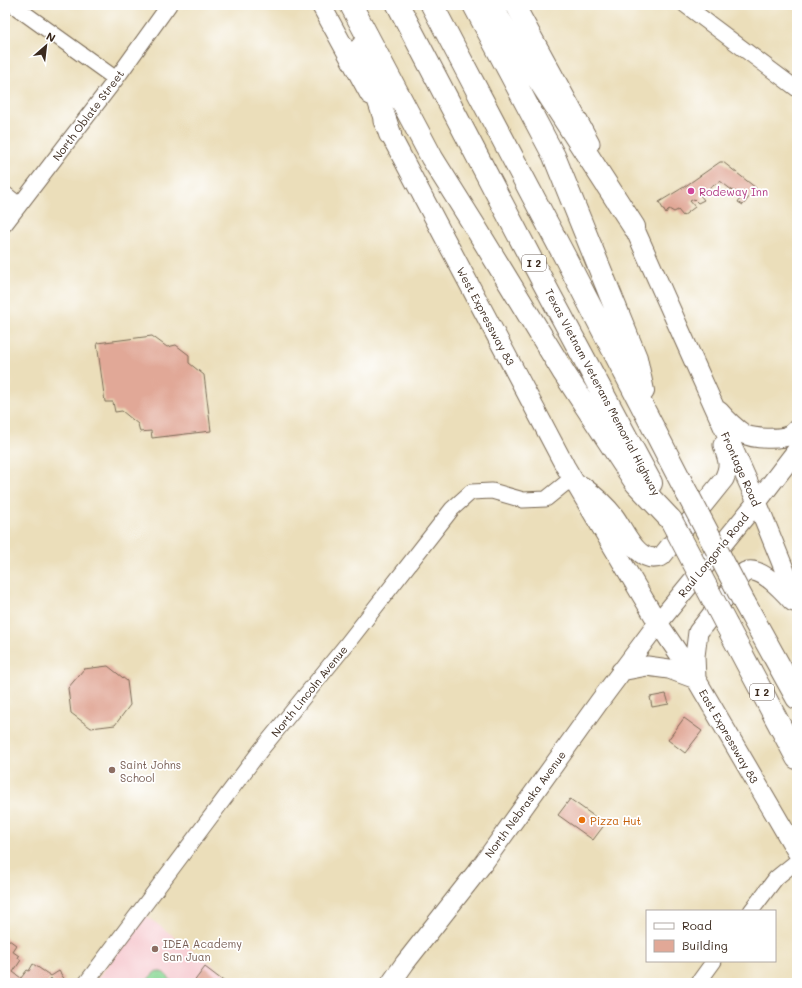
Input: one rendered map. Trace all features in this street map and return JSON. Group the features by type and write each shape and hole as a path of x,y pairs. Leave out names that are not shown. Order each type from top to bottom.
{"highway":[{"path":"347,5 390,134"},
{"path":"351,5 432,158 564,373 636,483 671,520"},
{"name":"Texas Vietnam Veterans Memorial Highway","path":"398,5 542,280 797,758"},
{"name":"I 2","path":"432,5 563,252 744,602 797,698"},
{"path":"474,5 554,156 636,358 648,417"},
{"path":"490,5 634,227"},
{"path":"765,699 797,766"}],"main road":[{"name":"West Expressway 83","path":"321,5 572,478 658,623"},
{"path":"515,5 586,134 634,227"},
{"name":"Frontage Road","path":"634,227 757,502 797,601"},
{"path":"572,478 602,502 614,516 634,547 645,556 658,558 662,556 724,479 727,473 729,463 715,422 712,404"},
{"path":"712,404 727,420 745,434 753,437 767,439 789,436 797,429"},
{"name":"Raul Longoria Road","path":"658,623 757,502 797,450"},
{"path":"622,671 647,666 669,668 696,679 695,656 698,632 747,571 753,571 763,575 781,588 797,606"},
{"name":"North Nebraska Avenue","path":"391,983 482,865 658,623"},
{"name":"East Expressway 83","path":"658,623 696,679 797,852"}],"street":[{"path":"13,5 116,79"},
{"name":"North Oblate Street","path":"5,224 116,79 169,5"},
{"path":"685,5 797,89"},
{"path":"5,194 19,205"},
{"name":"North Lincoln Avenue","path":"86,983 260,752 452,509 470,492 492,491 523,500 546,499 572,478"},
{"path":"752,910 776,878 797,861"},
{"path":"698,983 713,962"}],"shaded area":[{"name":"IDEA Academy San Juan","path":"145,915 237,983 94,983"}],"green space":[{"path":"157,971 164,973 174,983 144,983"}],"building":[{"name":"Rodeway Inn","path":"720,162 723,162 756,188 743,205 738,202 741,197 720,181 700,195 704,200 698,203 694,199 690,201 695,207 683,216 678,210 674,212 669,209 666,214 659,202"},
{"path":"152,336 167,347 176,345 189,355 189,363 204,375 211,431 152,438 151,431 140,432 138,424 122,411 115,412 113,402 105,402 97,343"},
{"path":"108,666 127,681 130,705 115,725 91,728 71,713 68,688 84,669"},
{"path":"666,694 669,704 652,707 650,697"},
{"path":"684,718 702,731 685,753 668,740"},
{"name":"Pizza Hut","path":"570,799 605,824 593,840 558,815"},
{"path":"5,937 16,945 12,951 19,956 18,958 21,960 13,972 21,978 27,970 29,971 33,964 51,976 59,971 65,980 61,983 54,983 51,978 47,983 13,983 8,979 5,983"},
{"path":"205,967 226,983 193,983"}],"place":[{"name":"Rodeway Inn","path":"691,191"},
{"name":"Saint Johns School","path":"112,770"},
{"name":"Pizza Hut","path":"582,820"},
{"name":"IDEA Academy San Juan","path":"155,949"}]}
